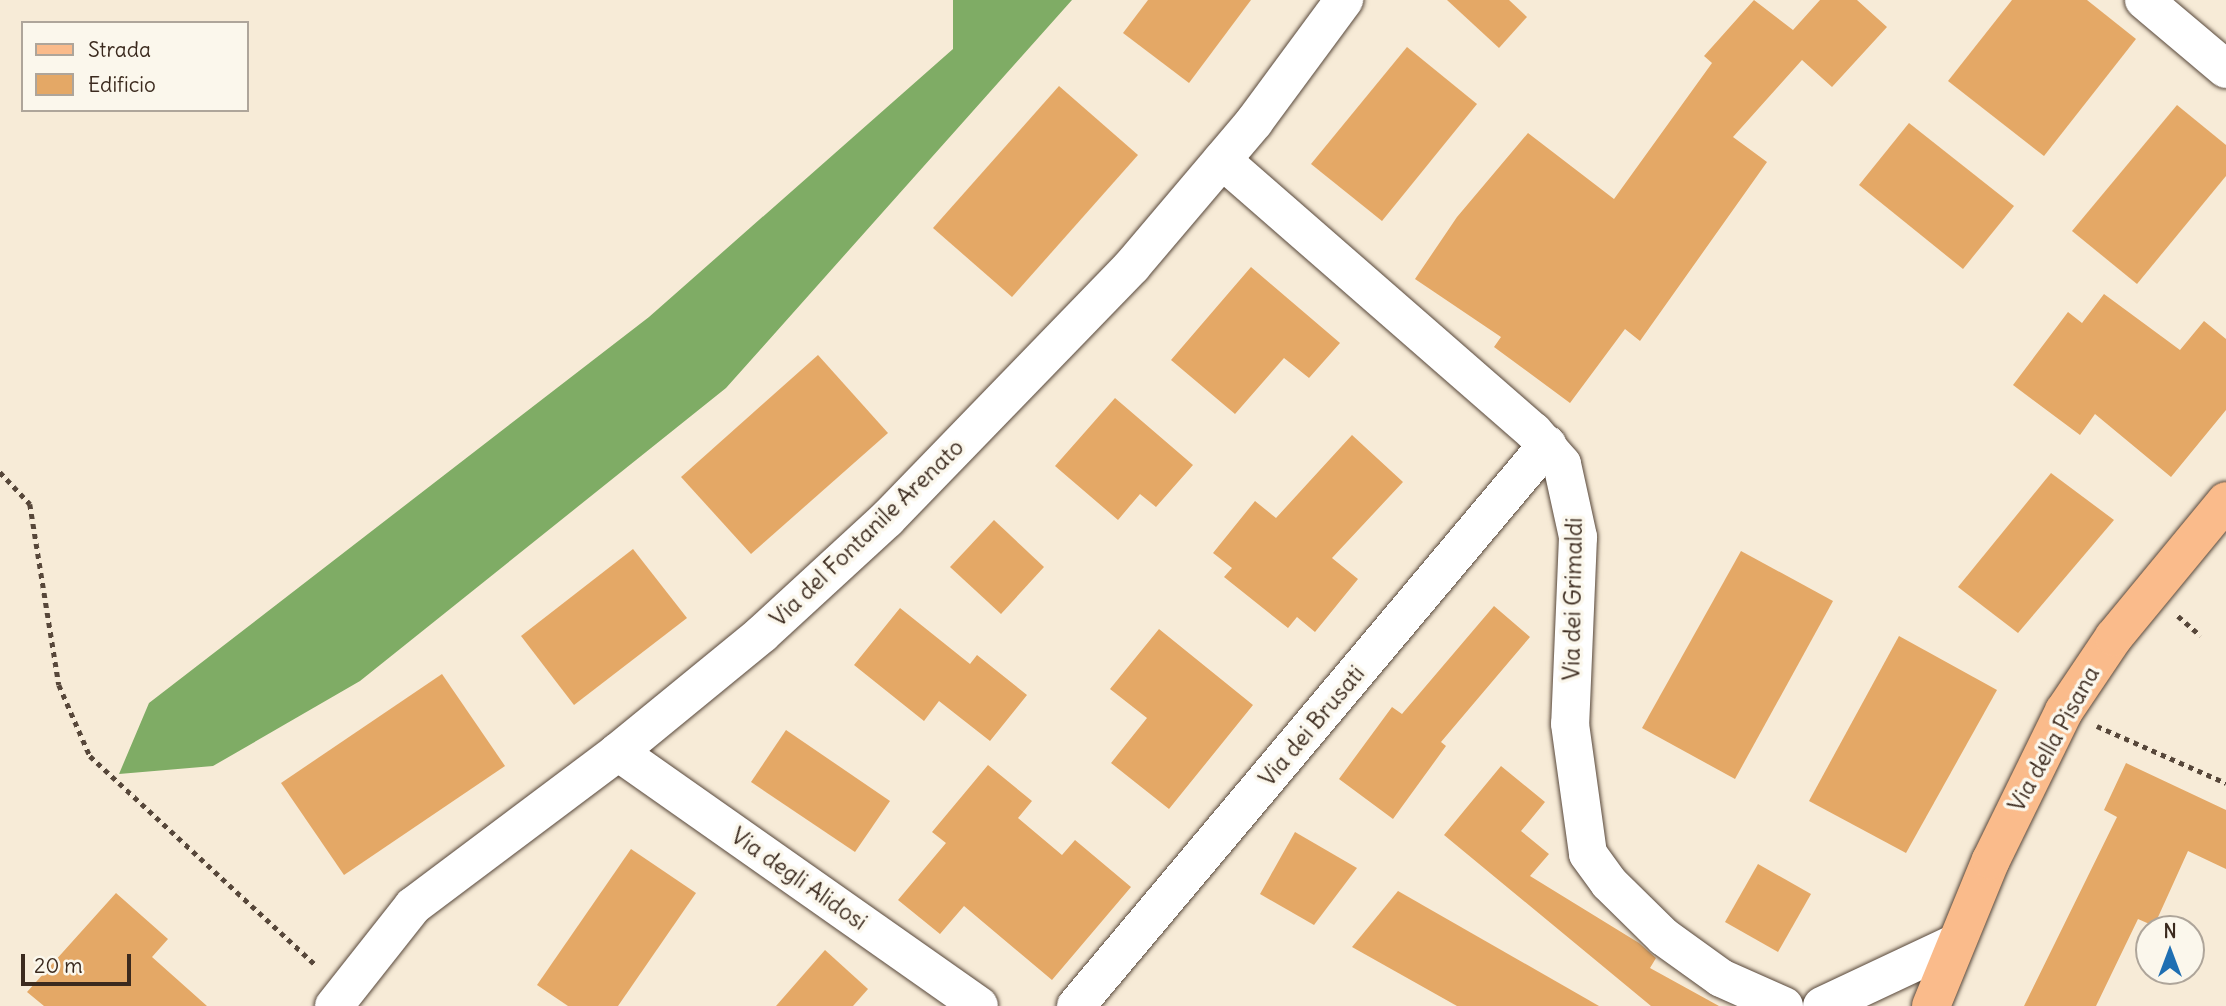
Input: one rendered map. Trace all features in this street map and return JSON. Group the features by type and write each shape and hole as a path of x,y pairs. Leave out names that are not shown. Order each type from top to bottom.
{"main road":[{"name":"Via della Pisana","path":"1931,1006 1956,943 2064,711 2114,638 2226,501"}],"street":[{"name":"Via del Fontanile Arenato","path":"339,998 413,906 618,752 762,634 887,519 1132,266 1222,160 1344,0"},
{"path":"2144,0 2226,69"},
{"name":"Via dei Grimaldi","path":"1222,160 1547,445 1568,480 1577,526 1570,724 1588,854 1630,906 1674,945 1744,991 1784,1006"},
{"name":"Via dei Brusati","path":"1076,1006 1547,445"},
{"name":"Via degli Alidosi","path":"618,752 979,1006"},
{"path":"1822,1006 1956,943"}],"path":[{"path":"0,472 24,493 33,516 59,685 90,756 339,998"},
{"path":"2064,711 2226,783"}],"green space":[{"path":"953,0 1072,0 726,388 360,681 213,766 119,774 149,703 649,317 953,49"}],"building":[{"path":"1148,0 1251,0 1189,83 1123,33"},
{"path":"1447,0 1509,0 1527,17 1499,48"},
{"path":"1754,0 1793,30 1820,0 1857,0 1887,27 1832,87 1802,60 1733,137 1767,162 1640,341 1625,329 1570,403 1494,347 1501,337 1415,279 1457,217 1528,133 1614,199 1712,63 1704,56"},
{"path":"2012,0 2087,0 2136,39 2044,156 1948,81"},
{"path":"1407,47 1477,104 1382,221 1311,164"},
{"path":"1059,86 1138,155 1012,297 933,228"},
{"path":"2177,105 2226,145 2226,176 2137,284 2072,231"},
{"path":"1909,123 2014,206 1963,269 1859,185"},
{"path":"1251,267 1340,343 1309,378 1284,358 1235,414 1171,360"},
{"path":"2104,294 2180,350 2204,321 2226,339 2226,410 2171,477 2095,414 2080,435 2013,385 2068,312 2082,323"},
{"path":"818,355 888,433 751,554 681,477"},
{"path":"1115,398 1193,465 1156,507 1140,494 1118,520 1055,466"},
{"path":"1352,435 1403,482 1332,558 1358,579 1315,632 1297,617 1288,628 1224,577 1232,568 1213,553 1255,501 1276,518"},
{"path":"2051,473 2114,520 2018,633 1958,587"},
{"path":"994,520 1044,567 1001,614 950,567"},
{"path":"633,549 687,618 574,705 521,636"},
{"path":"1741,551 1833,601 1735,779 1642,728"},
{"path":"1494,606 1530,637 1441,742 1446,746 1393,819 1339,779 1392,707 1402,714"},
{"path":"900,608 970,664 977,655 1027,695 990,741 939,701 924,721 854,665"},
{"path":"1159,629 1253,705 1169,809 1111,763 1147,718 1110,689"},
{"path":"1899,636 1997,690 1906,853 1809,801"},
{"path":"442,674 505,766 344,875 281,783"},
{"path":"786,730 890,801 855,852 751,782"},
{"path":"2126,763 2226,810 2226,869 2188,851 2159,915 2135,915 2135,925 2096,1006 2024,1006 2117,817 2104,810"},
{"path":"988,765 1032,801 1018,818 1062,855 1075,840 1131,887 1052,980 964,906 940,934 898,900 946,843 932,832"},
{"path":"1501,766 1545,802 1521,831 1549,854 1530,876 1639,943 1656,958 1650,968 1719,1006 1651,1006 1444,835"},
{"path":"1295,832 1357,868 1314,925 1260,894"},
{"path":"631,849 696,893 618,1006 568,1006 537,985"},
{"path":"1758,864 1811,894 1778,952 1725,922"},
{"path":"1398,891 1599,1006 1457,1006 1352,947"},
{"path":"116,893 168,939 152,957 207,1006 44,1006 27,992"},
{"path":"825,950 868,989 853,1006 776,1006"}]}
